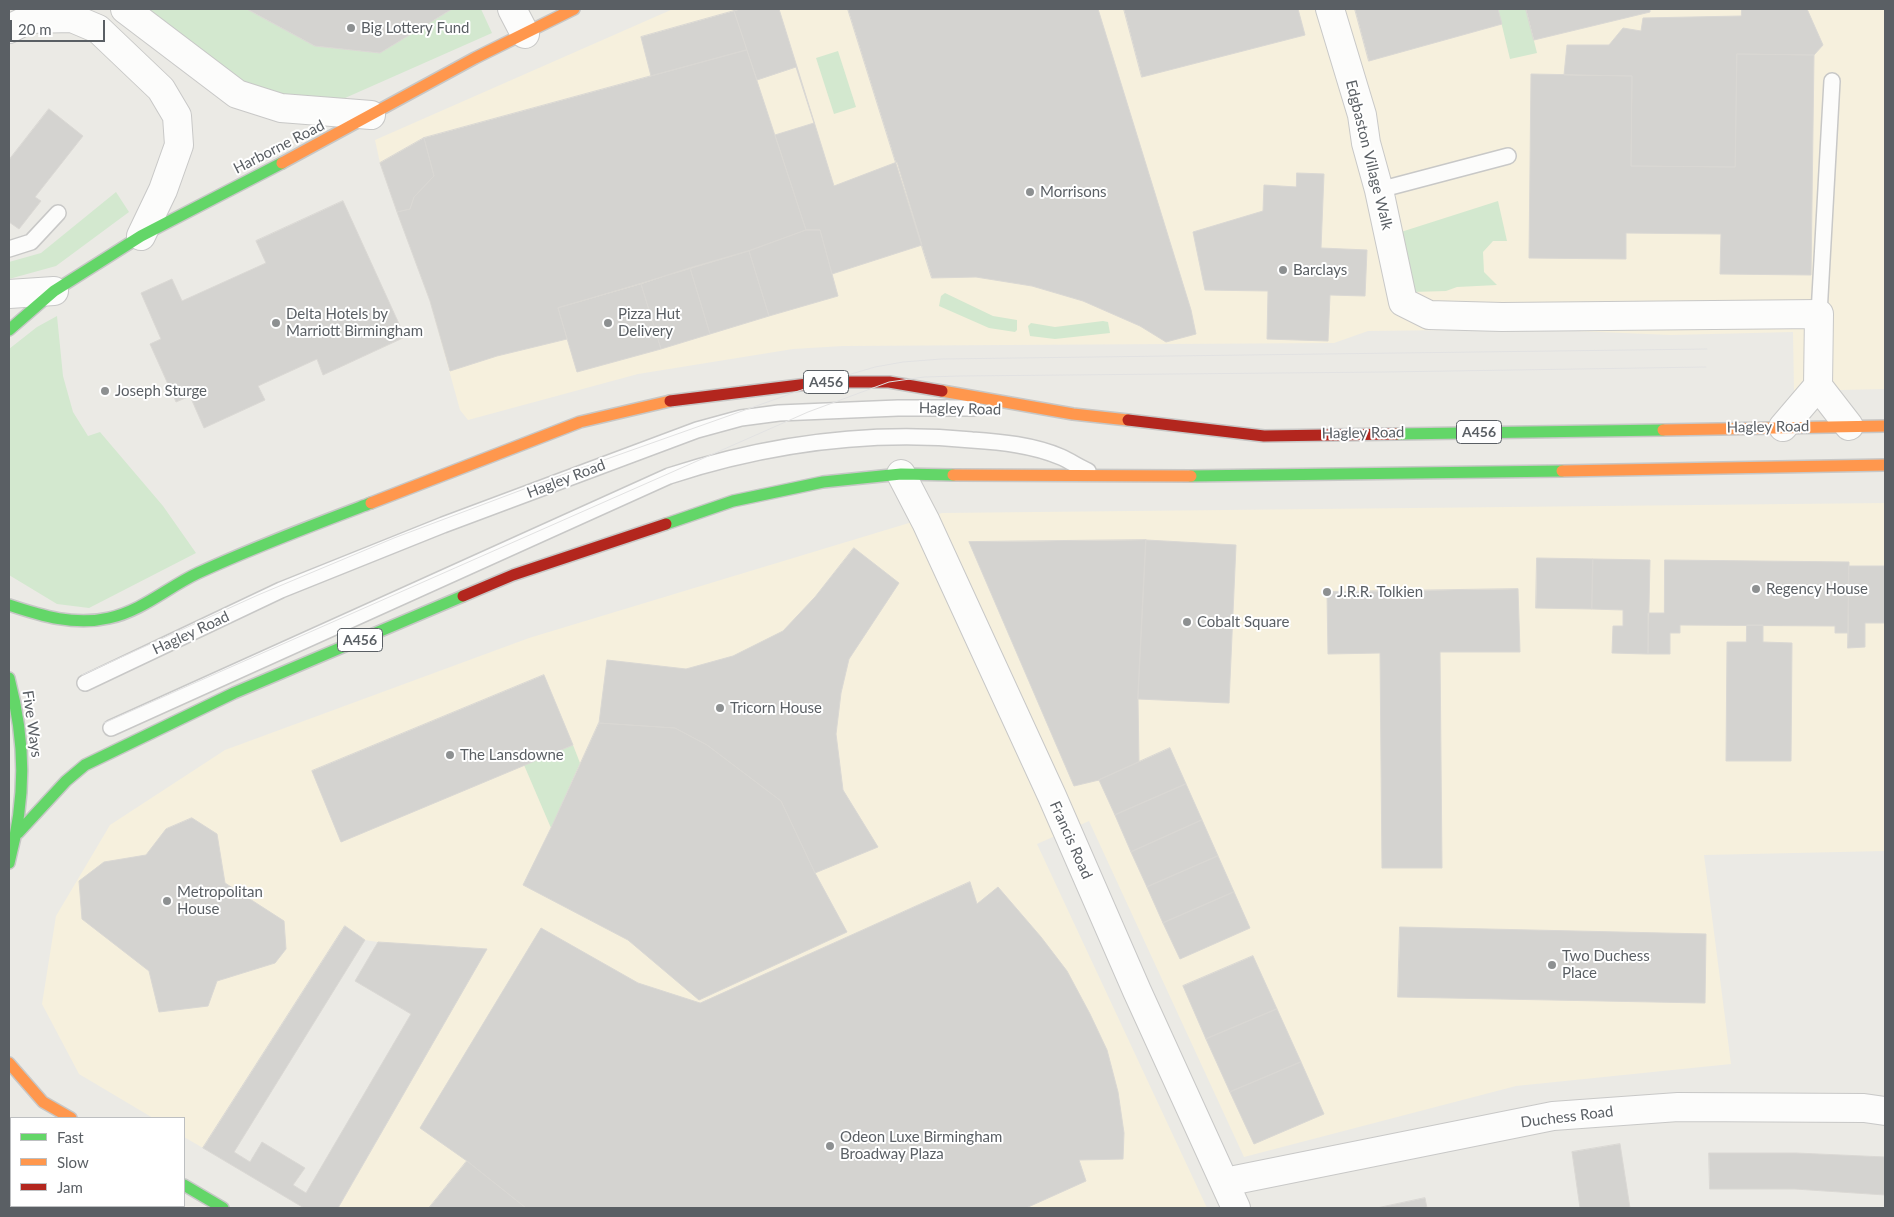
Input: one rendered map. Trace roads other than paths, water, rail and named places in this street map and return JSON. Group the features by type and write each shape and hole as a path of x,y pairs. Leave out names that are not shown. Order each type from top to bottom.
{"main road":[{"name":"Harborne Road","path":"9,330 54,291 141,236 371,116 475,58 574,9"},
{"name":"A456","path":"9,605 37,614 74,622 110,618 142,604 196,574 294,532 580,422 681,398 824,382 889,382 1073,414"},
{"name":"Hagley Road","path":"1073,414 1264,436 1885,426"},
{"name":"Hagley Road","path":"18,833 66,781 85,765 234,693 513,575 733,501 823,482 901,474 1254,476 1885,465"},
{"name":"Five Ways","path":"9,678 15,699 22,744 22,800 18,833 9,863"},
{"path":"9,1063 43,1102 68,1117"},
{"path":"185,1186 223,1208"}],"street":[{"path":"125,9 237,94 281,108 371,116"},
{"path":"512,9 525,34"},
{"name":"Edgbaston Village Walk","path":"1330,9 1362,115 1366,143 1379,190 1403,302 1429,315 1502,317 1819,314"},
{"path":"9,29 29,19 72,18 98,29 161,89 177,116 178,145 163,190 141,236"},
{"path":"9,294 54,291"},
{"path":"1819,314 1818,386 1849,426"},
{"path":"1783,427 1818,386"},
{"name":"Francis Road","path":"901,474 926,522 1052,796 1141,1000 1236,1208"},
{"name":"Duchess Road","path":"1225,1182 1553,1116 1678,1107 1864,1108 1885,1110"}],"lane":[{"path":"1819,314 1832,81"},
{"path":"1379,190 1508,156"},
{"path":"9,249 31,242 58,213"},
{"name":"Hagley Road","path":"86,683 281,590 452,522 697,430 732,420 779,413 951,407 1073,414"},
{"name":"Hagley Road","path":"111,728 660,480 702,466 821,441 866,437 934,436 1024,446 1060,457 1098,476"}],"tram line":[{"path":"82,675 258,595 394,538 556,477 824,382 875,367 903,362 941,359 1707,349"},
{"path":"104,723 808,412 889,382 924,377 960,376 1706,367"}],"place":[{"name":"Big Lottery Fund","path":"351,28"},
{"name":"Morrisons","path":"1030,192"},
{"name":"Barclays","path":"1283,270"},
{"name":"Delta Hotels by Marriott Birmingham","path":"276,323"},
{"name":"Pizza Hut Delivery","path":"608,323"},
{"name":"Joseph Sturge","path":"105,391"},
{"name":"Regency House","path":"1756,589"},
{"name":"J.R.R. Tolkien","path":"1327,592"},
{"name":"Cobalt Square","path":"1187,622"},
{"name":"Tricorn House","path":"720,708"},
{"name":"The Lansdowne","path":"450,755"},
{"name":"Metropolitan House","path":"167,901"},
{"name":"Two Duchess Place","path":"1552,965"},
{"name":"Odeon Luxe Birmingham Broadway Plaza","path":"830,1146"}]}
